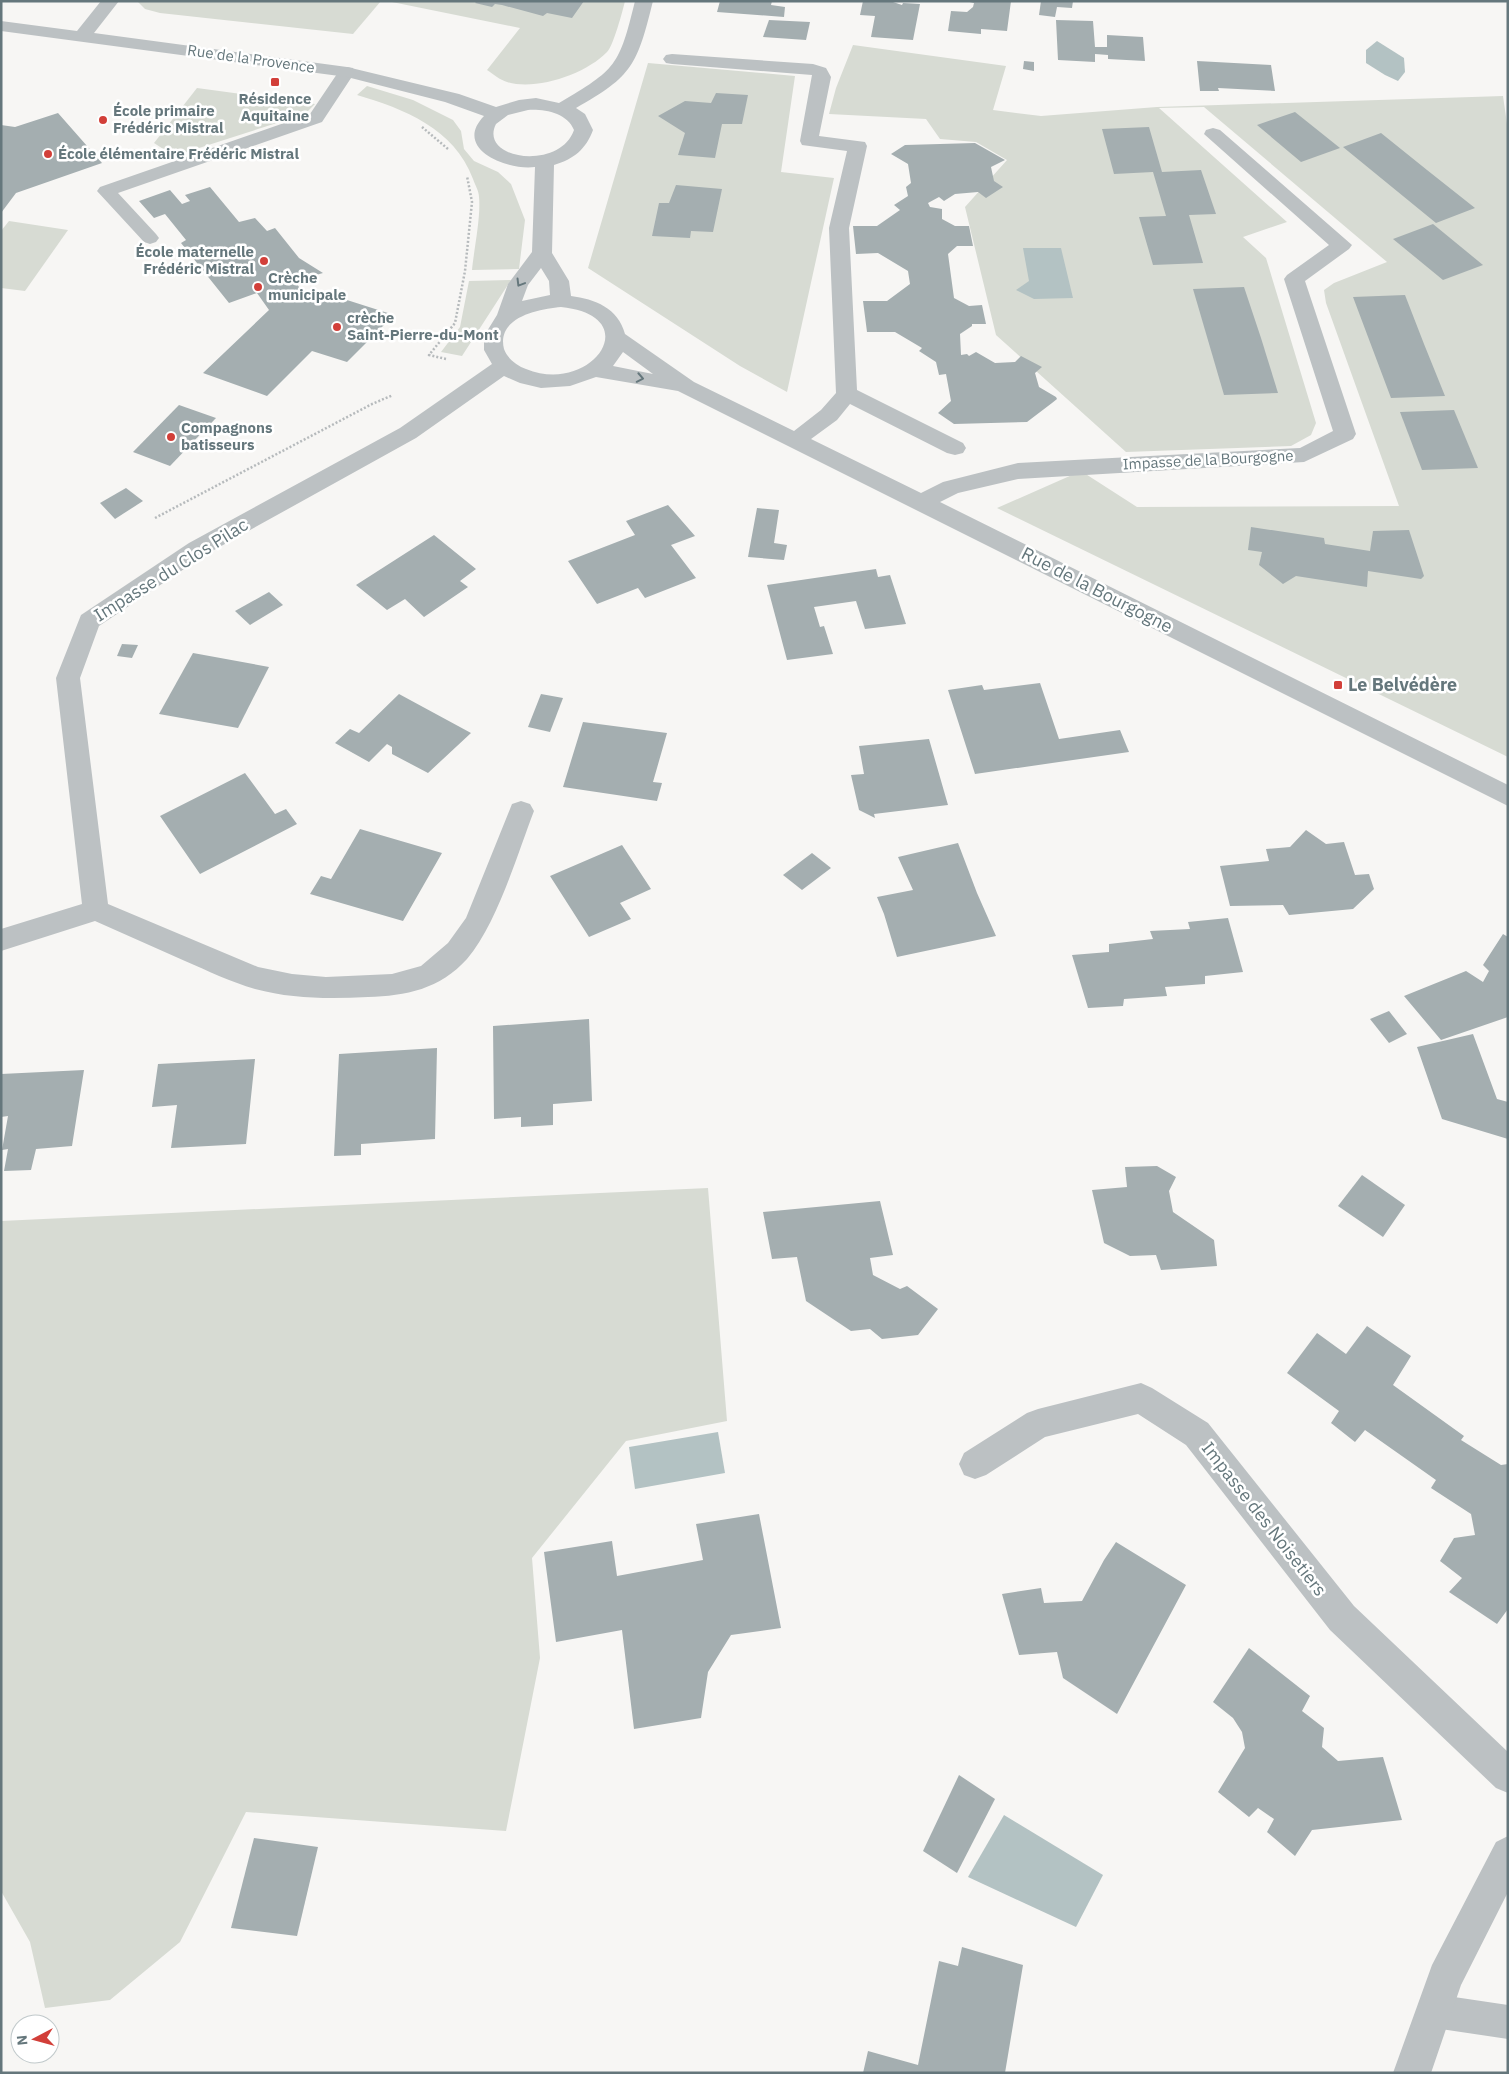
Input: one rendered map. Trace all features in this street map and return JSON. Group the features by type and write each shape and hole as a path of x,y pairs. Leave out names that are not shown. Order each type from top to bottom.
{"street":[{"path":"82,36 110,1"},
{"path":"563,108 602,84 618,71 630,53 644,1"},
{"name":"Rue de la Provence","path":"1,26 347,72 452,98 497,114"},
{"path":"672,59 813,69 820,72 822,77 808,141 858,146 839,228 847,394 829,415 796,440"},
{"path":"522,105 550,105 563,108 574,114 582,122 584,132 581,141 573,150 545,161 528,162 499,156 489,149 484,140 484,131 488,122 497,114 522,105"},
{"name":"Impasse de la Bourgogne","path":"920,502 951,487 1018,471 1304,455 1345,434 1294,279 1342,245 1213,134"},
{"path":"545,161 542,253 559,281 561,301"},
{"path":"506,318 518,284 542,253"},
{"path":"561,301 578,303 594,308 606,316 614,326 617,338 614,350 606,361 594,370 569,379 541,380 523,376 504,365 498,359 493,347 493,337 497,327 506,318 522,308 540,302 561,301"},
{"name":"Rue de la Bourgogne","path":"617,338 686,387 796,440 1508,796"},
{"name":"Impasse du Clos Pilac","path":"96,910 68,678 89,621 198,549 408,433 504,365"},
{"name":"Rue de la Bourgogne","path":"594,370 686,387"},
{"path":"847,394 955,448"},
{"path":"1,940 96,910 256,978 292,985 326,988 392,985 429,975 457,951 477,923 521,811"},
{"name":"Impasse des Noisetiers","path":"976,1464 1038,1424 1141,1398 1197,1434 1342,1618 1508,1776"},
{"path":"1412,2073 1445,1978 1508,1854"}],"lane":[{"path":"150,238 106,191 316,118 347,72"},
{"path":"1434,2011 1508,2022"}],"path":[{"path":"416,122 454,154"},
{"path":"442,366 446,360 430,355 455,323 465,271 472,202 468,176 463,169"},
{"path":"155,518 372,404 399,393"}],"shaded area":[{"path":"137,1 381,1 353,34 160,13 145,9"},
{"path":"387,1 625,1 615,36 607,52 598,60 574,74 560,79 532,84 519,84 507,82 487,70 520,28"},
{"path":"1377,41 1404,58 1405,72 1398,81 1366,63 1366,50"},
{"path":"853,45 1006,66 993,110 1041,116 1157,107 1503,96 1508,131 1508,757 997,508 1081,471 1137,507 1399,506 1326,303 1324,290 1334,283 1387,262 1204,107 1159,108 1287,222 1243,237 1266,258 1316,423 1311,435 1291,446 1126,452 996,335 965,207 1007,160 976,142 940,139 926,119 829,114 836,88"},
{"path":"648,63 795,76 781,172 834,178 787,392 740,366 588,268"},
{"path":"367,86 413,100 453,120 461,131 464,149 474,161 498,172 511,184 525,220 519,269 472,270 479,197 477,188 464,161 453,146 426,123 392,107 357,95"},
{"path":"197,88 315,104 305,114 174,156 154,143"},
{"path":"9,221 68,230 25,291 1,288 1,231"},
{"path":"1023,248 1061,248 1073,298 1034,299 1016,290 1029,281"},
{"path":"511,280 462,356 441,352 460,327 469,281"},
{"path":"708,1188 727,1421 626,1441 532,1558 540,1658 506,1831 246,1812 180,1942 110,2000 45,2008 30,1942 1,1891 1,1221"},
{"path":"718,1432 725,1473 635,1489 629,1447"},
{"path":"1004,1815 1103,1875 1076,1927 968,1877"}],"building":[{"path":"477,1 584,1 572,18 547,13 543,16 495,4 492,7 475,3"},
{"path":"720,1 772,1 771,5 785,7 784,17 717,12"},
{"path":"863,1 893,2 902,5 903,3 920,4 913,40 871,37 875,16 860,15"},
{"path":"965,1 1011,1 1007,31 981,29 981,34 948,31 951,11 967,12 973,7 974,3"},
{"path":"1041,1 1073,1 1072,8 1057,7 1055,17 1039,15"},
{"path":"769,20 810,22 806,40 763,37"},
{"path":"1056,20 1093,21 1095,47 1107,47 1107,35 1143,37 1145,61 1108,59 1108,55 1095,54 1095,62 1058,60"},
{"path":"1024,61 1034,62 1034,71 1023,69"},
{"path":"1197,61 1271,65 1275,91 1218,88 1219,91 1200,91"},
{"path":"716,93 748,95 742,124 722,124 715,158 678,155 685,133 658,116 685,101 711,103"},
{"path":"1295,112 1340,148 1301,162 1257,125"},
{"name":"École élémentaire Frédéric Mistral","path":"58,113 102,163 16,193 1,213 1,125 15,127"},
{"path":"1149,127 1162,172 1201,170 1216,214 1189,215 1203,263 1153,265 1139,217 1166,216 1153,172 1114,174 1102,129"},
{"path":"1381,133 1475,208 1436,223 1343,147"},
{"path":"975,143 1005,160 991,167 994,181 1003,187 986,198 978,192 955,194 944,201 939,197 928,203 930,207 942,209 942,219 955,226 969,226 973,246 957,246 948,254 954,298 969,306 982,305 986,324 972,324 972,326 960,334 961,355 967,354 969,356 976,352 995,363 1015,362 1021,356 1042,367 1035,373 1039,387 1057,399 1027,422 954,424 938,413 951,401 946,374 939,375 936,362 919,351 922,348 895,332 867,332 863,301 887,301 910,284 908,271 878,253 856,254 853,226 877,226 900,210 894,205 908,196 906,187 911,183 908,164 891,154 905,145"},
{"path":"676,185 722,189 713,232 691,231 690,238 652,236 659,203 669,203"},
{"name":"Crèche municipale","path":"210,187 239,222 255,218 267,231 275,228 299,258 323,273 295,281 303,293 319,297 325,293 394,315 347,362 312,351 267,396 203,373 269,310 257,293 229,303 181,243 186,240 165,214 154,218 139,201 170,190 182,204 190,201 185,195"},
{"path":"1433,224 1483,265 1443,280 1393,239"},
{"path":"1244,287 1278,393 1224,395 1193,289"},
{"path":"1405,295 1445,396 1391,398 1353,297"},
{"path":"179,405 216,418 170,466 133,452"},
{"path":"1454,410 1478,468 1422,470 1400,412"},
{"path":"126,488 143,501 115,519 100,503"},
{"path":"668,505 695,536 671,545 696,578 645,598 638,588 597,604 568,561 635,535 626,521"},
{"path":"757,508 779,510 774,543 787,545 784,560 748,557"},
{"path":"1251,527 1324,538 1325,544 1370,551 1373,531 1409,530 1424,576 1421,579 1368,571 1367,587 1296,576 1283,584 1259,565 1262,552 1248,550"},
{"path":"434,535 476,569 460,581 468,587 424,617 405,599 387,610 356,585"},
{"path":"876,569 878,577 890,575 906,624 865,629 856,601 814,607 820,627 824,626 833,654 787,660 767,585"},
{"path":"269,592 283,605 250,625 235,611"},
{"path":"122,644 138,645 132,658 117,656"},
{"path":"193,653 269,667 238,728 159,714"},
{"path":"1040,683 1059,739 1120,730 1129,752 975,774 948,690 982,685 984,690"},
{"path":"399,694 471,733 428,773 392,754 392,747 387,744 369,762 335,743 350,729 359,733"},
{"path":"541,694 563,698 550,732 528,727"},
{"path":"583,722 667,733 653,782 662,783 657,801 563,787"},
{"path":"929,739 948,805 874,814 875,818 859,810 851,775 864,774 859,746"},
{"path":"245,773 275,814 286,809 297,824 200,874 160,816"},
{"path":"360,829 442,853 403,921 310,894 321,876 331,879"},
{"path":"1306,830 1326,844 1344,842 1355,875 1369,874 1374,889 1353,909 1289,915 1283,905 1230,906 1220,866 1269,861 1266,849 1290,847"},
{"path":"958,843 996,936 897,957 877,897 913,890 898,857"},
{"path":"622,845 651,889 620,903 631,919 589,937 550,876"},
{"path":"812,853 831,868 802,890 783,875"},
{"path":"1228,918 1243,972 1205,976 1205,984 1165,987 1167,996 1124,999 1123,1006 1088,1008 1072,955 1109,952 1109,944 1153,939 1150,931 1190,929 1188,922"},
{"path":"1503,934 1508,937 1508,1017 1441,1040 1404,996 1466,971 1483,982 1489,971 1483,965"},
{"path":"1389,1011 1407,1034 1389,1043 1370,1019"},
{"path":"589,1019 592,1101 553,1104 553,1125 521,1127 521,1117 494,1119 493,1026"},
{"path":"1473,1034 1497,1099 1508,1102 1508,1139 1442,1119 1417,1047"},
{"path":"437,1048 435,1139 361,1144 361,1155 334,1156 339,1054"},
{"path":"255,1059 246,1144 171,1148 177,1105 152,1107 158,1064"},
{"path":"84,1070 72,1146 36,1149 31,1170 4,1171 8,1149 2,1150 8,1116 1,1117 1,1074"},
{"path":"1157,1166 1176,1177 1169,1191 1173,1212 1214,1240 1217,1266 1161,1270 1156,1255 1130,1256 1104,1243 1092,1190 1127,1187 1125,1167"},
{"path":"1362,1175 1405,1205 1383,1237 1338,1206"},
{"path":"880,1201 893,1255 870,1258 873,1275 900,1289 907,1286 938,1309 918,1335 882,1339 870,1329 851,1331 806,1301 797,1257 772,1259 763,1212"},
{"path":"1367,1326 1411,1356 1393,1385 1464,1436 1461,1440 1501,1465 1508,1464 1508,1609 1497,1624 1449,1592 1462,1578 1440,1561 1454,1538 1475,1535 1471,1514 1431,1488 1436,1480 1365,1430 1355,1442 1331,1423 1339,1411 1287,1373 1317,1333 1346,1354"},
{"path":"759,1514 781,1628 731,1635 708,1672 701,1718 634,1729 622,1630 556,1642 544,1552 612,1541 617,1576 703,1560 696,1524"},
{"path":"1116,1542 1186,1585 1117,1714 1063,1678 1057,1652 1019,1655 1002,1594 1041,1588 1044,1603 1082,1601"},
{"path":"1249,1648 1310,1696 1302,1711 1324,1728 1322,1747 1338,1761 1383,1757 1402,1820 1312,1830 1295,1856 1267,1832 1274,1819 1258,1808 1249,1817 1218,1792 1245,1748 1242,1732 1233,1718 1213,1702"},
{"path":"959,1775 995,1799 957,1873 923,1851"},
{"path":"254,1838 318,1847 297,1936 231,1928"},
{"path":"962,1947 1023,1965 1005,2073 863,2073 868,2051 918,2065 939,1961 958,1966"}],"place":[{"name":"Résidence Aquitaine","path":"275,82"},
{"name":"École primaire Frédéric Mistral","path":"103,120"},
{"name":"École élémentaire Frédéric Mistral","path":"48,154"},
{"name":"École maternelle Frédéric Mistral","path":"264,261"},
{"name":"Crèche municipale","path":"258,287"},
{"name":"crèche Saint-Pierre-du-Mont","path":"337,327"},
{"name":"Compagnons batisseurs","path":"171,437"},
{"name":"Le Belvédère","path":"1338,685"}]}
